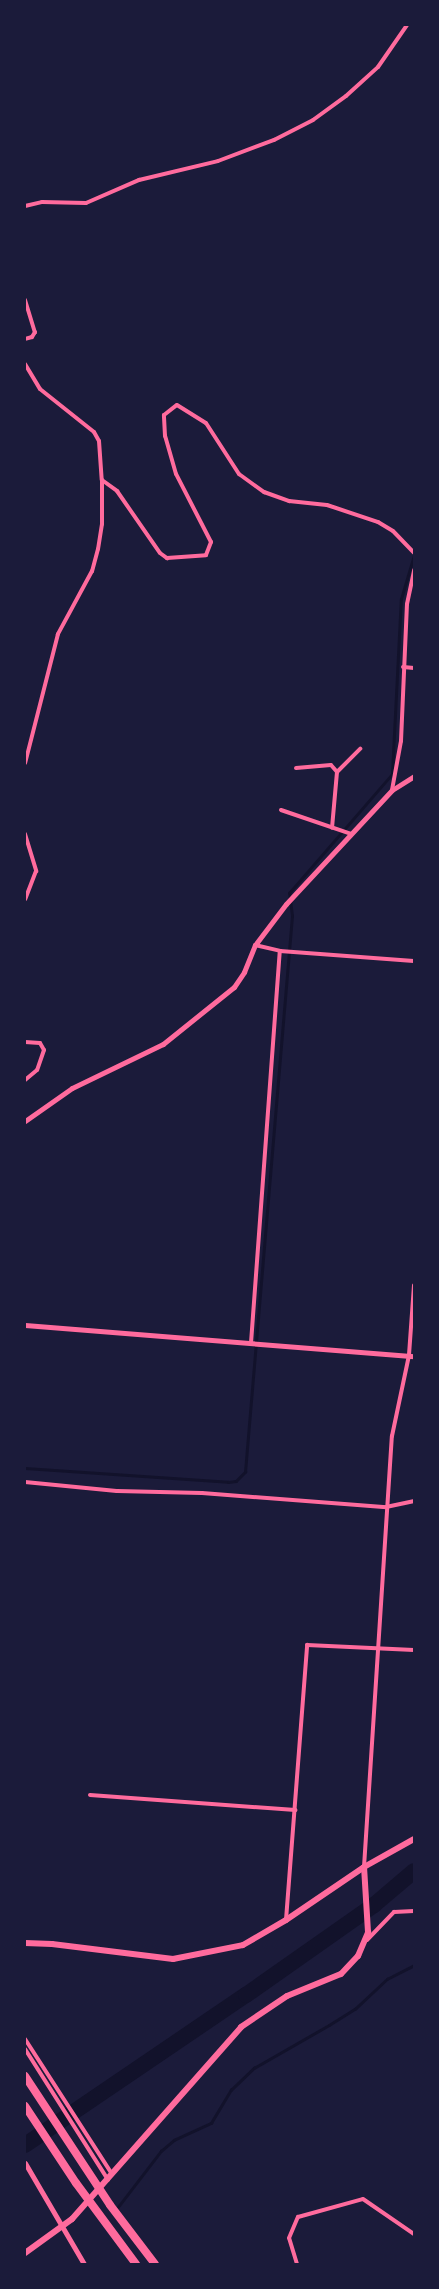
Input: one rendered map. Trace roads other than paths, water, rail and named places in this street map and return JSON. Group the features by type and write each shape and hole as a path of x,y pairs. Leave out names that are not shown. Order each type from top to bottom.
{"highway":[{"path":"25,2076 110,2206 155,2264"},
{"path":"25,2106 100,2218 136,2264"}],"main road":[{"path":"25,1943 52,1944 173,1960 243,1945 286,1920 364,1867 414,1839"},
{"path":"25,2253 72,2219 111,2178 241,2027 287,1996 341,1974 367,1940 364,1867"}],"street":[{"path":"25,206 42,202 86,203 139,180 218,160 274,140 313,120 346,96 378,67 407,25"},
{"path":"25,300 35,332 32,337 25,339"},
{"path":"25,364 40,389 94,432 99,441 102,480 102,524 92,572 58,634 25,762"},
{"path":"102,480 117,491 160,553 167,558 206,555 211,542 176,474 165,436 164,415 177,405 206,423 239,474 264,492 289,501 327,505 378,522 394,531 413,551"},
{"path":"392,790 401,741 407,604 414,570"},
{"path":"403,667 414,668"},
{"path":"332,828 337,772 360,748"},
{"path":"296,768 331,765 337,772"},
{"path":"25,1121 72,1088 163,1044 234,987 244,972 255,944 286,904 392,790 414,776"},
{"path":"281,810 350,834"},
{"path":"25,834 36,872 25,899"},
{"path":"255,944 281,952 414,961"},
{"path":"251,1344 281,952"},
{"path":"25,1042 40,1043 44,1050 37,1070 25,1080"},
{"path":"364,1867 376,1647 392,1436 412,1356 414,1285"},
{"path":"25,1325 412,1356"},
{"path":"25,1482 117,1491 202,1493 386,1507 414,1501"},
{"path":"286,1920 307,1645 414,1650"},
{"path":"90,1795 295,1810"},
{"path":"367,1940 394,1912 414,1911"},
{"path":"25,2039 111,2178"},
{"path":"25,2049 75,2131 111,2178"},
{"path":"25,2164 84,2264"},
{"path":"298,2264 289,2238 298,2217 363,2199 414,2234"}],"waterway":[{"path":"25,1468 228,1482 236,1481 245,1472 292,916 289,893 392,774 401,599 414,555"},
{"path":"25,2145 246,1995 374,1905 414,1871"},
{"path":"118,2207 161,2151 174,2140 211,2123 231,2090 254,2068 355,2009 387,1979 414,1965"}]}
